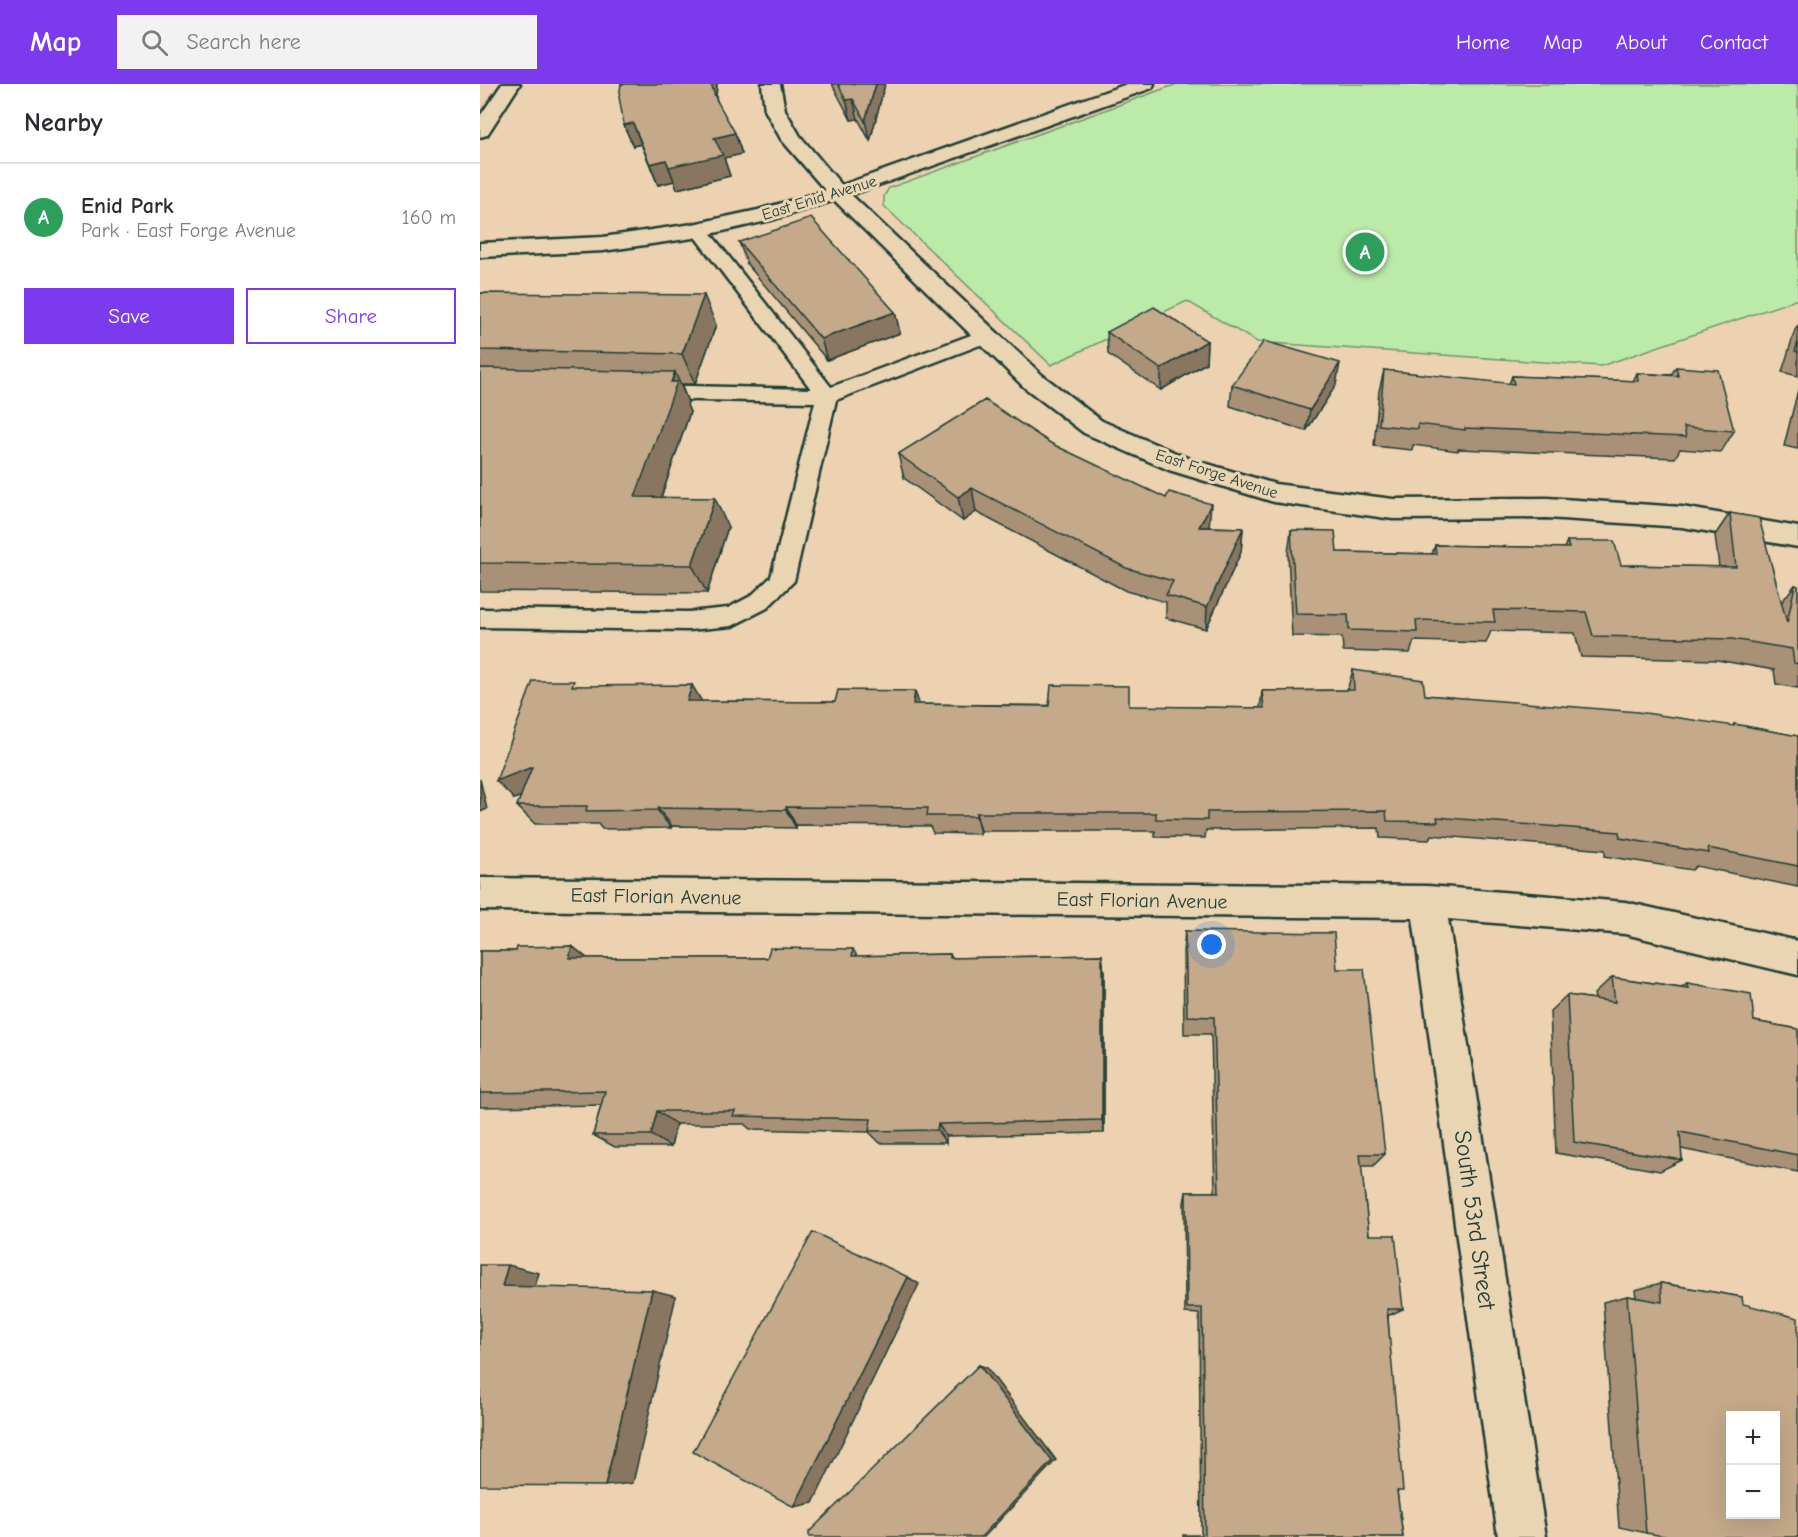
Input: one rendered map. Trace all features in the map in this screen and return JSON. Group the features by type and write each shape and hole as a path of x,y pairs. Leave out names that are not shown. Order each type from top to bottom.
{"street":[{"path":"480,131 511,84"},
{"name":"East Forge Avenue","path":"771,84 775,110 791,139 838,193 1032,381 1093,427 1179,464 1274,493 1393,510 1547,508 1682,518 1798,537"},
{"name":"East Enid Avenue","path":"480,250 603,244 699,229 763,215 838,193 1145,84"},
{"name":"East Florian Avenue","path":"480,894 1428,902 1625,918 1798,958"},
{"name":"South 53rd Street","path":"1428,902 1522,1537"}],"lane":[{"path":"699,229 827,396"},
{"path":"624,392 827,396 986,336"},
{"path":"480,618 689,621 732,617 759,602 782,581 827,396"}],"green space":[{"path":"1177,84 1798,84 1798,299 1601,366 1257,342 1187,301 1051,365 884,206 884,196 889,188"}],"building":[{"path":"621,84 711,84 716,99 735,133 714,138 723,155 669,167 666,160 650,164 633,123 624,125 619,97"},
{"path":"838,84 876,84 865,121 853,99 846,100"},
{"path":"811,218 895,312 821,339 739,242"},
{"path":"480,293 704,295 682,354 480,350"},
{"path":"1154,307 1207,341 1161,369 1107,332"},
{"path":"1264,341 1340,363 1310,410 1232,385"},
{"path":"1676,367 1718,370 1734,431 1684,427 1686,437 1465,428 1465,430 1418,424 1418,429 1379,425 1384,370 1514,384 1512,376 1638,381 1637,373 1678,376"},
{"path":"480,368 675,372 671,382 677,382 635,497 715,498 692,565 480,563"},
{"path":"985,400 1052,444 1166,498 1169,492 1211,504 1199,527 1243,528 1207,607 1166,595 1173,581 1126,568 972,488 958,497 898,454"},
{"path":"1730,513 1759,518 1787,623 1795,585 1798,586 1798,664 1794,663 1792,649 1732,639 1593,636 1586,612 1493,610 1495,622 1416,620 1417,632 1349,630 1348,615 1296,614 1291,530 1335,531 1337,552 1436,554 1435,545 1569,548 1567,541 1614,541 1621,565 1736,567"},
{"path":"1353,670 1423,680 1425,695 1638,712 1734,726 1734,724 1798,736 1798,866 1708,848 1709,853 1620,838 1619,832 1437,817 1438,822 1387,821 1386,811 1207,812 1207,820 1156,819 1156,813 976,813 976,816 927,816 928,808 786,807 786,810 658,808 657,810 586,811 587,806 517,806 532,767 496,781 533,681 574,681 572,686 692,685 687,701 835,702 838,690 915,691 913,704 1049,706 1051,685 1129,686 1129,706 1264,708 1262,691 1354,690"},
{"path":"1185,931 1334,933 1337,969 1364,969 1385,1154 1360,1154 1369,1235 1395,1235 1403,1309 1387,1309 1403,1491 1397,1491 1403,1537 1205,1537 1202,1308 1187,1308 1186,1192 1219,1192 1214,1017 1187,1016"},
{"path":"572,946 569,958 767,958 770,948 853,949 852,956 950,954 950,958 1102,955 1102,1120 938,1124 937,1130 869,1131 871,1119 733,1116 735,1111 657,1111 651,1135 593,1135 605,1091 480,1093 480,951 516,951 517,947"},
{"path":"1612,977 1688,988 1687,983 1751,994 1754,1021 1798,1029 1798,1155 1680,1132 1682,1160 1574,1142 1567,995 1615,1002"},
{"path":"813,1232 908,1277 794,1507 693,1452"},
{"path":"480,1265 508,1265 502,1286 652,1290 605,1486 480,1485"},
{"path":"1661,1283 1742,1297 1743,1304 1798,1318 1798,1537 1670,1537 1646,1533 1627,1296 1662,1302"},
{"path":"979,1365 1052,1461 981,1537 809,1537 809,1532"}],"place":[{"name":"Enid Park","path":"1365,252"}]}
